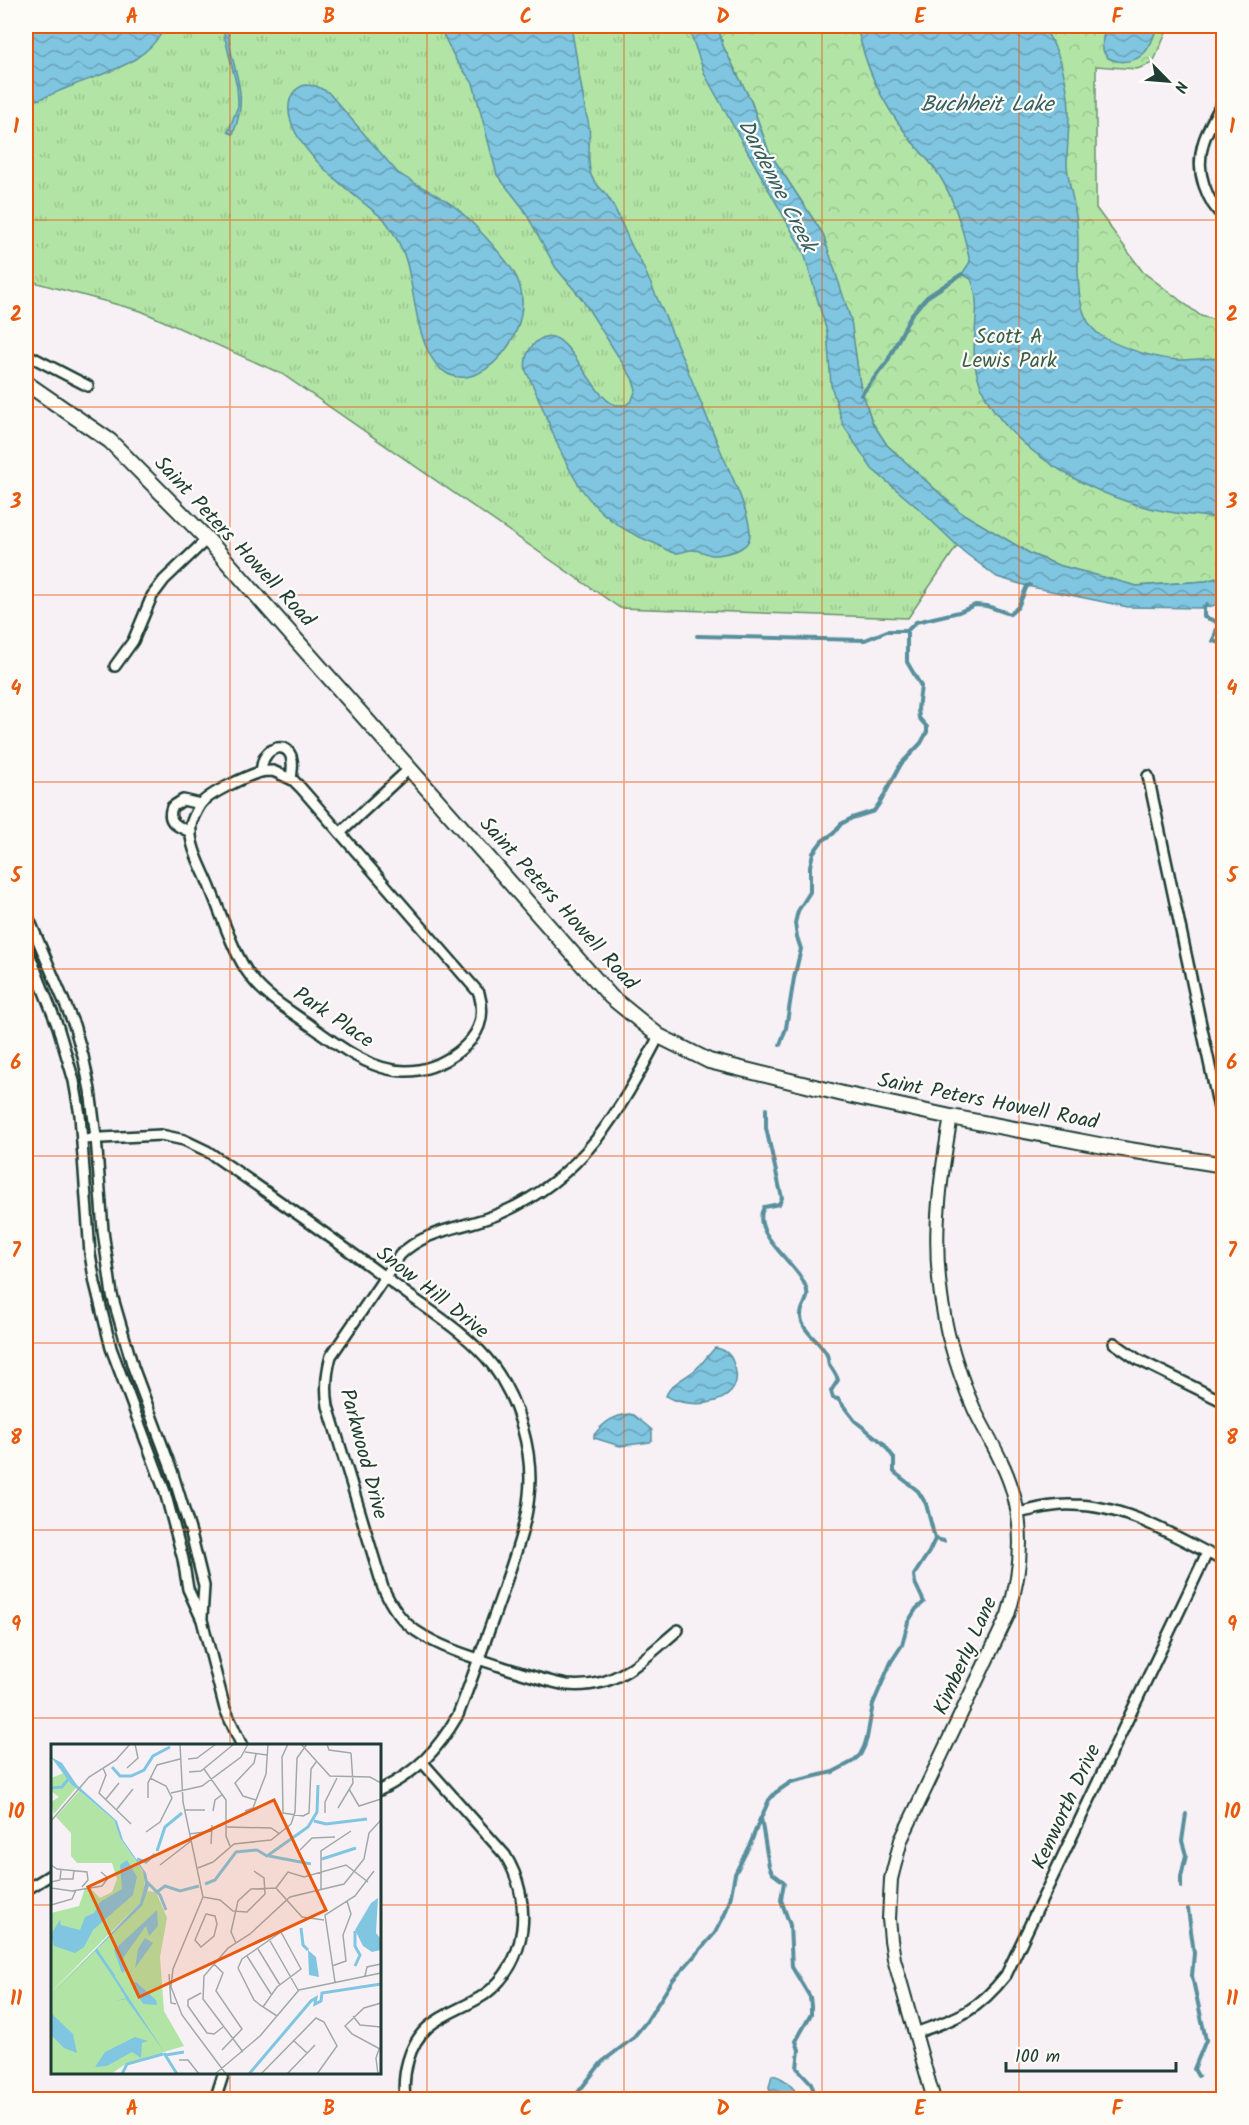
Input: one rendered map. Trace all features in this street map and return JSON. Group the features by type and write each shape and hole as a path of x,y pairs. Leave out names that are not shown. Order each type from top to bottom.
{"main road":[{"name":"Saint Peters Howell Road","path":"26,383 110,441 207,539 611,997 659,1036 709,1061 843,1094 1104,1146 1224,1165"}],"street":[{"path":"1224,100 1208,128 1201,145 1199,160 1201,178 1208,197 1224,217"},
{"path":"26,354 88,386"},
{"path":"115,666 133,641 152,596 164,580 207,539"},
{"path":"200,804 183,800 172,807 170,812 172,821 177,827 191,832 191,824 200,804 208,797 261,772 273,771 291,779 291,755 278,747 270,751 264,758 261,772"},
{"path":"340,833 409,769"},
{"path":"1148,776 1224,1132"},
{"name":"Park Place","path":"191,832 193,846 243,965 260,988 333,1043 362,1061 383,1069 397,1071 429,1067 456,1053 475,1035 483,1014 479,993 291,779"},
{"path":"26,912 74,1025 90,1090 106,1262 112,1295 126,1343 172,1471 191,1533 204,1586 202,1620"},
{"path":"26,946 66,1049 76,1092 82,1139 90,1254 111,1348 158,1473 183,1559 188,1590 202,1620 225,1709 241,1744"},
{"name":"Parkwood Drive","path":"659,1036 605,1130 571,1168 551,1186 501,1213 475,1223 448,1228 411,1244 400,1255 331,1356 325,1387 328,1406 383,1588 391,1606 404,1621 424,1636 479,1659 544,1680 569,1685 587,1685 602,1682 631,1668 678,1630"},
{"name":"Kimberly Lane","path":"934,2100 891,1940 889,1919 891,1879 901,1840 1008,1614 1018,1575 1020,1531 1018,1513 1005,1470 975,1412 960,1374 948,1333 941,1293 936,1248 937,1209 941,1170 951,1117"},
{"name":"Snow Hill Drive","path":"82,1139 161,1135 184,1140 199,1147 385,1277 473,1344 493,1367 517,1414 529,1466 530,1484 525,1522 479,1659 458,1715 447,1733 423,1763 406,1776 381,1789"},
{"path":"1114,1342 1137,1359 1224,1402"},
{"path":"111,1348 126,1343"},
{"path":"1018,1513 1073,1504 1112,1510 1147,1523 1224,1561"},
{"name":"Kenworth Drive","path":"915,2033 964,2015 994,1990 1006,1975 1207,1553"},
{"path":"405,2100 404,2080 407,2065 419,2037 427,2028 486,1994 498,1982 516,1953 522,1937 524,1920 520,1884 505,1855 423,1763"},
{"path":"26,1890 51,1875"},
{"path":"215,2100 224,2074"}],"green space":[{"path":"26,26 720,26 825,289 868,433 962,539 908,618 620,608 282,374 141,311 26,280"},
{"name":"Scott A Lewis Park","path":"718,26 1169,26 1153,63 1137,69 1096,66 1096,208 1143,272 1201,316 1223,322 1223,576 1207,581 1136,586 1058,565 1031,554 960,512 887,445 872,422 860,385 855,350 823,234 769,152 751,101 723,46"}],"water":[{"path":"26,26 166,26 148,49 126,64 44,98 26,103"},
{"path":"439,26 571,26 589,129 591,175 613,205 640,260 738,491 747,515 750,534 747,543 741,548 718,555 693,550 677,553 670,551 625,530 603,513 585,494 571,472 526,371 526,357 533,345 545,337 556,338 566,346 596,388 606,399 616,405 626,405 632,400 636,389 632,378 582,299 556,268 523,208 497,175 473,83 457,62"},
{"name":"Dardenne Creek","path":"688,26 718,26 723,46 751,101 769,152 823,234 851,320 860,385 872,422 887,445 960,512 1031,554 1058,565 1137,586 1206,581 1223,576 1223,603 1204,608 1128,607 1027,586 997,577 964,552 918,508 872,469 843,425 831,385 827,332 804,253 705,75"},
{"name":"Buchheit Lake","path":"857,26 1041,26 1048,34 1062,67 1067,92 1069,114 1067,164 1077,223 1078,283 1084,313 1090,325 1100,335 1138,352 1178,360 1223,359 1223,518 1180,514 1149,508 1114,497 1065,473 1041,457 1019,439 1001,419 986,398 977,374 974,350 975,290 971,279 962,274 970,262 954,206 945,185 935,170 889,109 875,83"},
{"path":"1106,26 1157,26 1150,45 1142,55 1132,60 1120,61 1109,58 1103,49"},
{"path":"223,30 228,31 240,93 238,119 233,134 228,132 238,106 237,87"},
{"path":"305,85 316,86 328,92 397,172 455,207 486,238 513,271 521,292 521,315 514,336 502,355 486,369 469,376 451,375 436,364 429,354 420,329 405,258 395,235 384,219 324,169 298,137 291,121 289,105 294,92"},
{"path":"715,1348 726,1352 733,1362 736,1376 734,1387 727,1395 716,1401 704,1403 677,1401 666,1396 678,1381 695,1370"},
{"path":"629,1414 634,1415 652,1430 650,1442 620,1446 594,1438 598,1430 609,1420"},
{"path":"772,2075 789,2084 801,2099 772,2099 769,2087"}],"waterway":[{"path":"861,395 887,362 911,315 927,297 962,274"},
{"path":"780,1045 786,1028 801,949 795,923 798,911 810,892 810,866 813,853 822,841 834,833 841,824 874,811 901,764 921,743 927,732 927,727 919,718 921,686 907,662 907,631 916,622 959,612 975,605 987,606 1010,614 1018,607 1027,586 1030,585"},
{"path":"1207,604 1204,608 1204,617 1215,621 1218,625 1213,641 1224,644"},
{"path":"697,636 865,640 887,631 907,631"},
{"path":"766,1109 766,1128 782,1198 779,1204 764,1207 761,1216 763,1226 767,1236 798,1273 806,1288 807,1297 802,1311 802,1321 804,1327 824,1350 838,1380 831,1391 833,1398 838,1399 855,1421 883,1443 894,1458 894,1472 918,1491 926,1504 935,1539 914,1575 915,1583 924,1602 916,1609 908,1622 902,1645 891,1662 873,1704 867,1738 860,1755 833,1772 791,1782 769,1800 761,1818 769,1866 772,1873 784,1882 781,1900 790,1925 792,1967 810,1997 811,2014 796,2041 799,2050 797,2068 811,2083 819,2100"},
{"path":"935,1539 944,1541"},
{"path":"1181,1887 1186,1855 1182,1841 1186,1814"},
{"path":"572,2100 602,2062 632,2039 673,1980 715,1933 730,1900 735,1874 760,1819"},
{"path":"1188,1909 1194,1953 1192,1976 1206,2040 1194,2069 1198,2076"}]}
